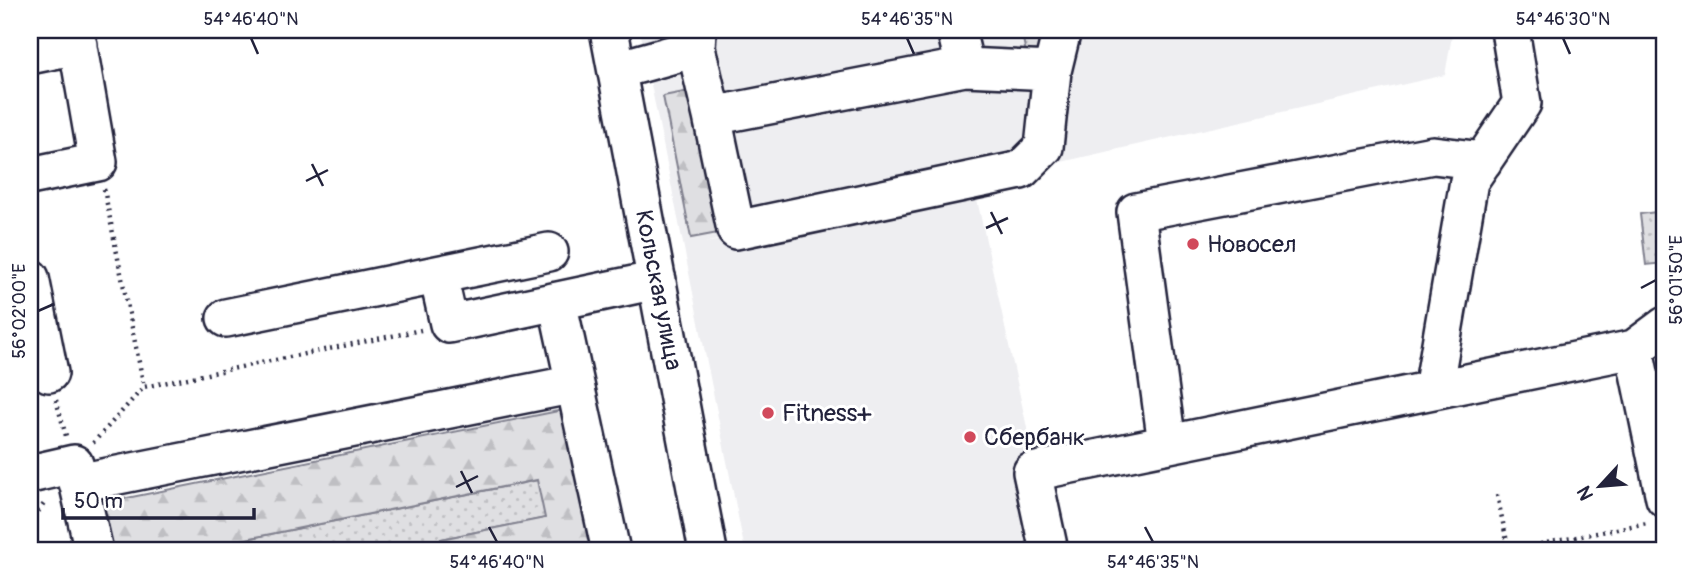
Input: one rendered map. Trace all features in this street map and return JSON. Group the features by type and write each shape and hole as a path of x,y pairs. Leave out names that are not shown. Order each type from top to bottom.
{"street":[{"name":"Кольская улица","path":"609,30 708,551"},
{"path":"956,30 965,67"},
{"path":"617,70 697,39 736,230 1021,170 1044,147 1052,71 1062,30"},
{"path":"1433,390 1469,181 1522,103 1510,30"},
{"path":"30,55 76,37 99,162 30,176"},
{"path":"712,116 965,67 1052,71"},
{"path":"1167,444 1136,212 1433,155 1483,160"},
{"path":"226,318 548,252"},
{"path":"438,275 449,324 657,280"},
{"path":"30,278 49,373"},
{"path":"557,301 611,551"},
{"path":"1049,551 1032,472 1634,349 1665,326"},
{"path":"1634,349 1661,495"},
{"path":"30,474 76,474 575,384"},
{"path":"76,474 94,551"}],"path":[{"path":"76,474 144,387"},
{"path":"1497,495 1507,551 1661,495"}],"shaded area":[{"path":"640,30 1453,30 1445,75 704,243 976,195 1054,551 745,551"}],"green space":[{"path":"1021,30 1055,30 1048,53 1027,57"},
{"path":"690,91 718,233 691,238 663,96"},
{"path":"1665,211 1665,263 1646,265 1640,214"},
{"path":"568,409 594,551 443,551 441,539 545,518 537,480 187,551 111,551 102,503"},
{"path":"538,480 546,518 441,539 443,551 187,551"}],"place":[{"name":"Новосел","path":"1193,244"},
{"name":"Fitness+","path":"768,413"},
{"name":"Сбербанк","path":"970,437"}]}
